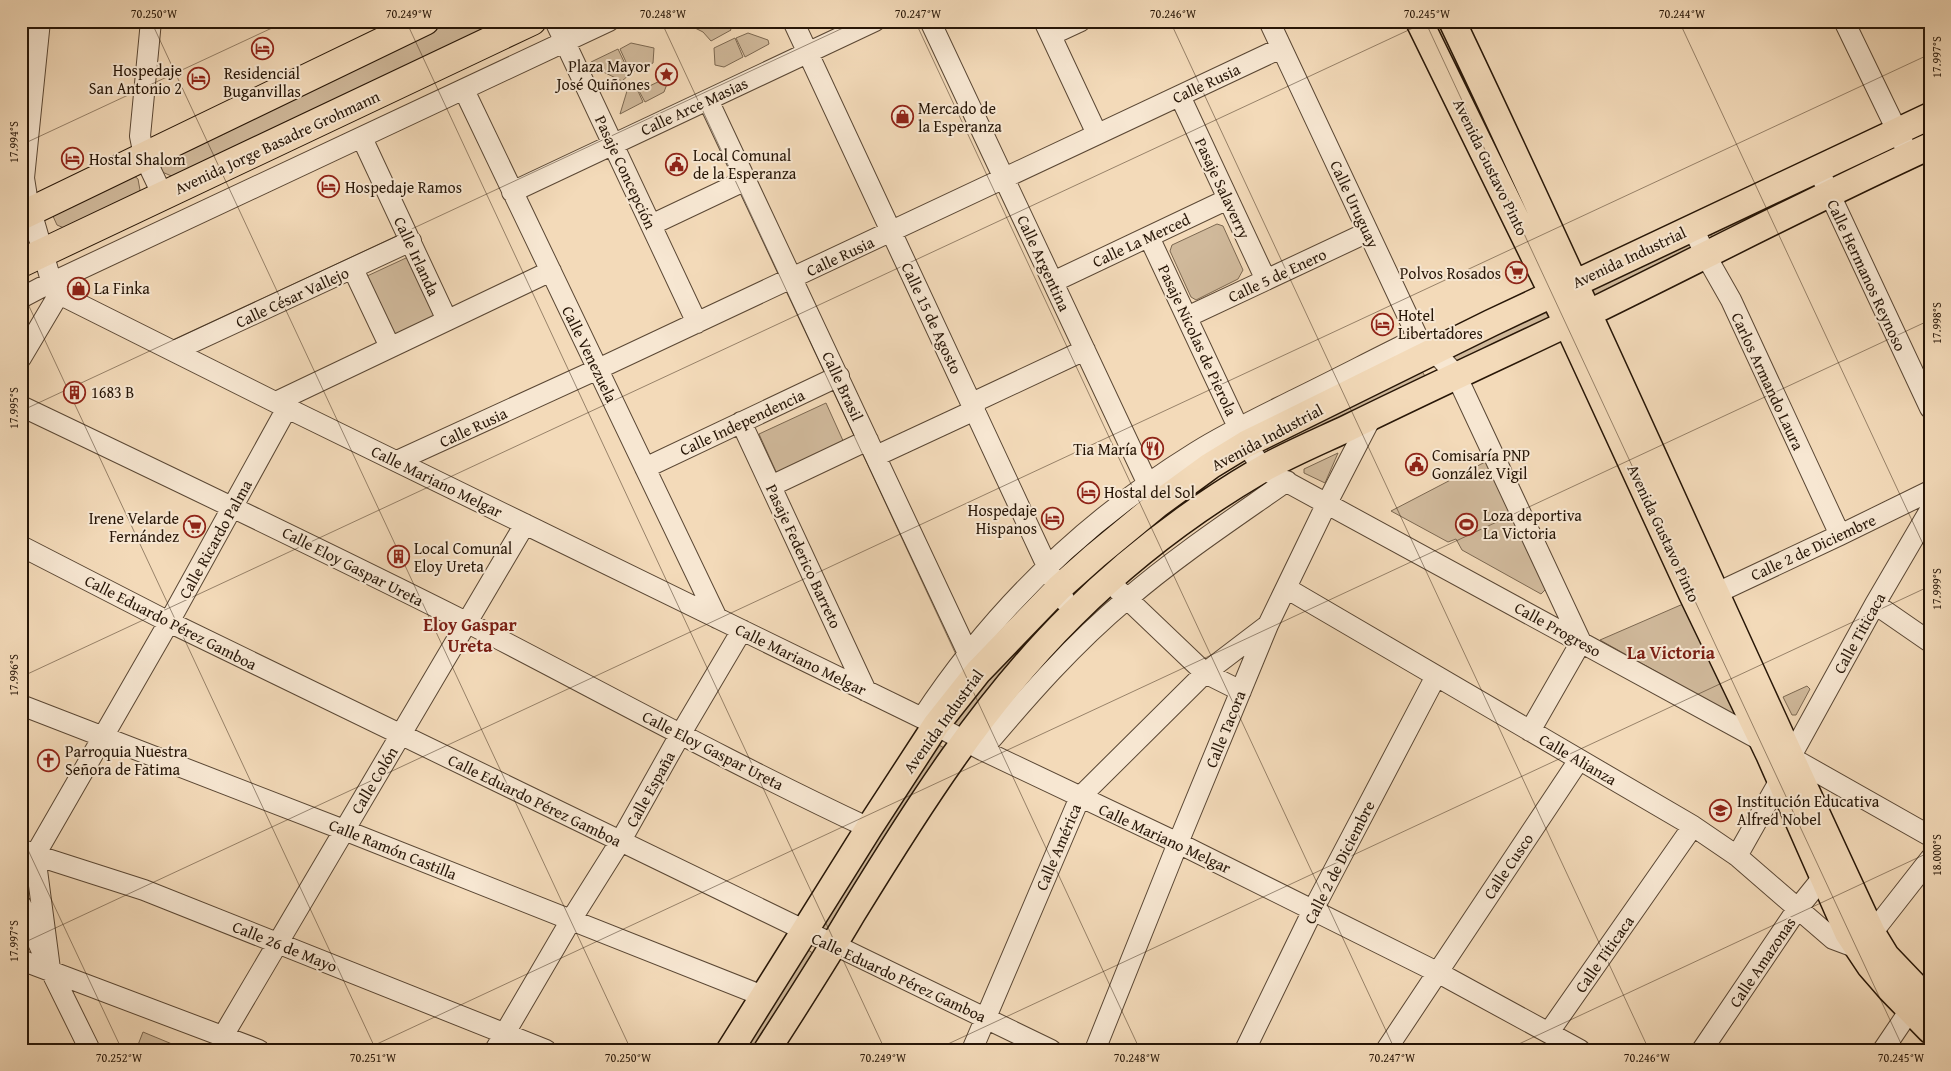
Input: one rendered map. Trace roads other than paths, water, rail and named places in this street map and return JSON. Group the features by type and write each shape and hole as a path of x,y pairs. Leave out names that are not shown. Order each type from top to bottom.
{"highway":[{"name":"Avenida Jorge Basadre Grohmann","path":"32,258 532,21"},
{"path":"26,213 420,22"}],"main road":[{"name":"Avenida Gustavo Pinto","path":"1419,21 1564,288"},
{"name":"Avenida Gustavo Pinto","path":"1452,21 1564,288 1864,941 1890,989 1920,1006 1930,1030"},
{"name":"Avenida Industrial","path":"730,1050 869,828 929,722 972,663 1053,577 1153,494 1210,466 1242,436 1426,345 1564,288 1930,116"},
{"name":"Avenida Industrial","path":"767,1050 898,840 973,745 1016,676 1072,615 1137,556 1198,510 1263,469 1706,256 1919,151"},
{"name":"Avenida Gustavo Pinto","path":"1706,598 1762,741 1785,769 1823,877 1848,934 1864,941"}],"street":[{"path":"40,21 24,178 32,258 55,289"},
{"path":"151,21 140,136 144,156 163,196"},
{"name":"Pasaje Concepción","path":"555,21 697,323"},
{"path":"21,298 55,289 362,138 609,21"},
{"name":"Calle 15 de Agosto","path":"793,21 1072,615"},
{"name":"Calle Arce Masias","path":"512,192 875,21"},
{"name":"Calle Argentina","path":"930,21 1153,494"},
{"path":"1081,21 1048,28 1098,134"},
{"name":"Calle Uruguay","path":"1269,21 1368,232 1426,345 1456,375 1581,642"},
{"path":"1844,21 1898,131 1919,151"},
{"name":"Calle Rusia","path":"397,462 1281,48"},
{"name":"Calle Venezuela","path":"464,90 717,618"},
{"name":"Pasaje Salaverry","path":"1180,96 1266,280"},
{"name":"Calle Brasil","path":"708,100 972,663"},
{"name":"Calle Irlanda","path":"362,138 447,320"},
{"name":"Calle Hermanos Reynoso","path":"1818,169 1930,408"},
{"path":"651,225 746,180"},
{"name":"Calle La Merced","path":"1053,282 1228,199"},
{"name":"Carlos Armando Laura","path":"1693,228 1706,256 1731,300 1840,535"},
{"name":"Calle 5 de Enero","path":"1187,317 1368,232"},
{"name":"Pasaje Nicolas de Pierola","path":"1149,236 1242,436"},
{"name":"Calle César Vallejo","path":"174,351 410,242"},
{"path":"353,268 390,347"},
{"path":"282,405 390,347 551,272"},
{"path":"21,358 55,289"},
{"name":"Calle Mariano Melgar","path":"55,289 174,351 397,462 973,745 1178,842 1437,972 1580,1050"},
{"path":"771,486 872,448 974,406 1085,350"},
{"name":"Calle Independencia","path":"645,468 839,376"},
{"name":"Calle Ricardo Palma","path":"28,852 103,738 169,622 233,506 282,405"},
{"name":"Calle Eloy Gaspar Ureta","path":"21,406 233,506 467,623 680,734 869,828"},
{"name":"Calle Tacora","path":"1095,1050 1268,624 1372,416"},
{"name":"Pasaje Federico Barreto","path":"741,422 866,691"},
{"name":"Calle Progreso","path":"1242,436 1263,469 1762,741"},
{"path":"973,745 1127,599 1191,549 1287,481"},
{"name":"Calle 2 de Diciembre","path":"1706,598 1930,491"},
{"name":"Calle Titicaca","path":"1736,856 1875,604 1930,510"},
{"name":"Calle Colón","path":"223,1036 525,524"},
{"name":"Calle Eduardo Pérez Gamboa","path":"21,546 169,622 833,946 1051,1050"},
{"path":"1108,581 1205,673 1241,691"},
{"name":"Calle Alianza","path":"1286,588 1693,826 1736,856 1833,939 1864,941"},
{"path":"1875,604 1930,642"},
{"name":"Calle América","path":"972,1050 1080,797 1205,673 1268,624"},
{"name":"Calle España","path":"495,1050 571,920 620,842 680,734 742,630"},
{"path":"1530,731 1581,642"},
{"name":"Calle 2 de Diciembre","path":"1245,1050 1313,910 1436,676"},
{"name":"Calle Ramón Castilla","path":"21,705 344,830 763,996"},
{"name":"Calle Cusco","path":"1386,1050 1579,760"},
{"path":"1785,769 1930,836"},
{"name":"Calle Titicaca","path":"1549,1032 1693,826"},
{"path":"28,852 50,969"},
{"name":"Calle 26 de Mayo","path":"28,852 144,890 277,944 506,1032 546,1050"},
{"path":"1864,941 1930,859"},
{"name":"Calle Amazonas","path":"1702,1050 1798,908 1823,877"},
{"path":"21,905 90,1050"},
{"path":"21,960 50,969 259,1050"},
{"path":"1883,1050 1920,1006"}],"place":[{"name":"Residencial Buganvillas","path":"262,49"},
{"name":"Plaza Mayor José Quiñones","path":"666,75"},
{"name":"Hospedaje San Antonio 2","path":"198,79"},
{"name":"Mercado de la Esperanza","path":"902,117"},
{"name":"Hostal Shalom","path":"73,159"},
{"name":"Local Comunal de la Esperanza","path":"677,164"},
{"name":"Hospedaje Ramos","path":"329,187"},
{"name":"Polvos Rosados","path":"1517,273"},
{"name":"La Finka","path":"78,288"},
{"name":"Hotel Libertadores","path":"1382,324"},
{"name":"1683 B","path":"75,392"},
{"name":"Tia María","path":"1153,449"},
{"name":"Comisaría PNP González Vigil","path":"1416,464"},
{"name":"Hostal del Sol","path":"1088,492"},
{"name":"Hospedaje Hispanos","path":"1053,519"},
{"name":"Loza deportiva La Victoria","path":"1467,524"},
{"name":"Irene Velarde Fernández","path":"195,527"},
{"name":"Local Comunal Eloy Ureta","path":"398,557"},
{"name":"Parroquia Nuestra Señora de Fatima","path":"49,760"},
{"name":"Institución Educativa Alfred Nobel","path":"1721,810"}],"district":[{"name":"Eloy Gaspar Ureta","path":"470,635"},
{"name":"La Victoria","path":"1671,653"}]}
